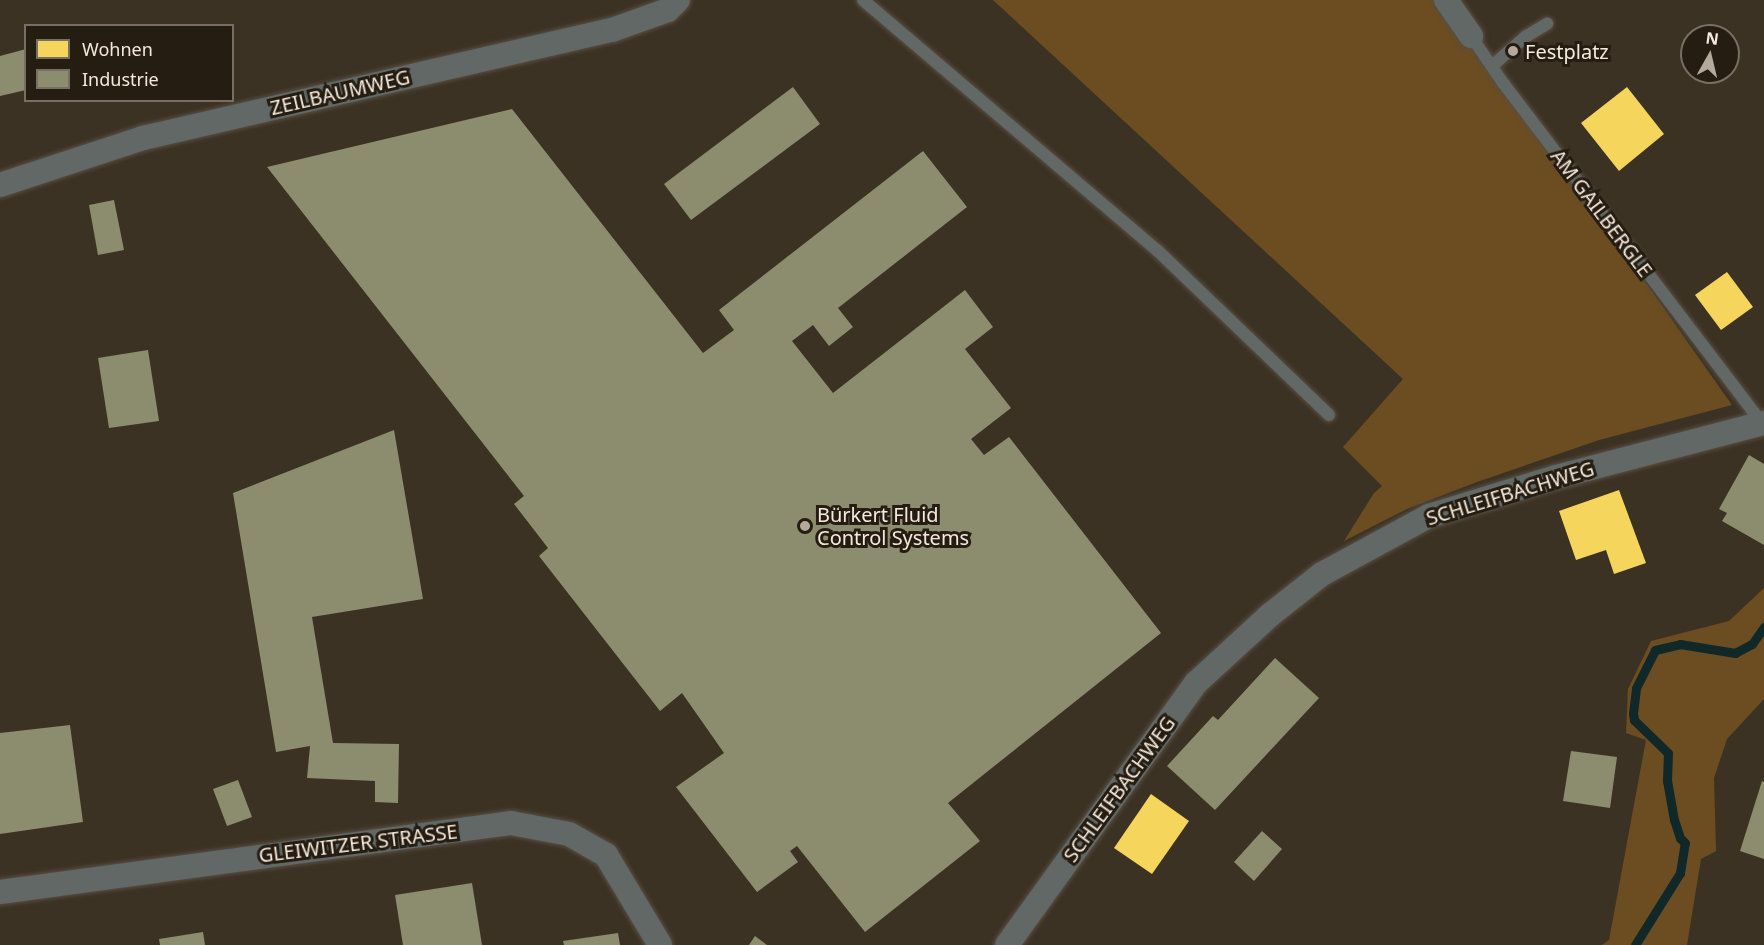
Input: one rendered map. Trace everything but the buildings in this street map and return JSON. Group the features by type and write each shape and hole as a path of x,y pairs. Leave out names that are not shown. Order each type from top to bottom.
{"street":[{"name":"ZEILBAUMWEG","path":"0,185 143,138 612,30 668,10 678,0"},
{"name":"AM GAILBERGLE","path":"1446,0 1471,36"},
{"name":"SCHLEIFBACHWEG","path":"1007,945 1196,683 1270,615 1322,574 1429,516 1556,477 1763,424"},
{"name":"GLEIWITZER STRASSE","path":"0,892 512,823 569,834 606,855 660,945"}],"lane":[{"path":"863,0 1158,251 1329,416"},
{"path":"1492,66 1525,37 1547,24"},
{"name":"AM GAILBERGLE","path":"1471,36 1763,424"}],"shaded area":[{"path":"993,0 1436,0 1651,290 1732,405 1599,440 1477,482 1407,509 1344,541 1374,493 1382,486 1343,447 1403,379"},
{"path":"1764,588 1764,699 1727,739 1714,778 1716,851 1701,859 1687,945 1602,945 1609,940 1646,740 1626,733 1628,689 1651,641 1729,621"}],"waterway":[{"path":"1635,945 1680,873 1685,843 1680,838 1674,820 1667,781 1668,753 1634,720 1636,688 1655,650 1680,644 1735,653 1752,644 1764,627"}],"place":[{"name":"Festplatz","path":"1513,51"},
{"name":"Bürkert Fluid Control Systems","path":"805,526"}]}
